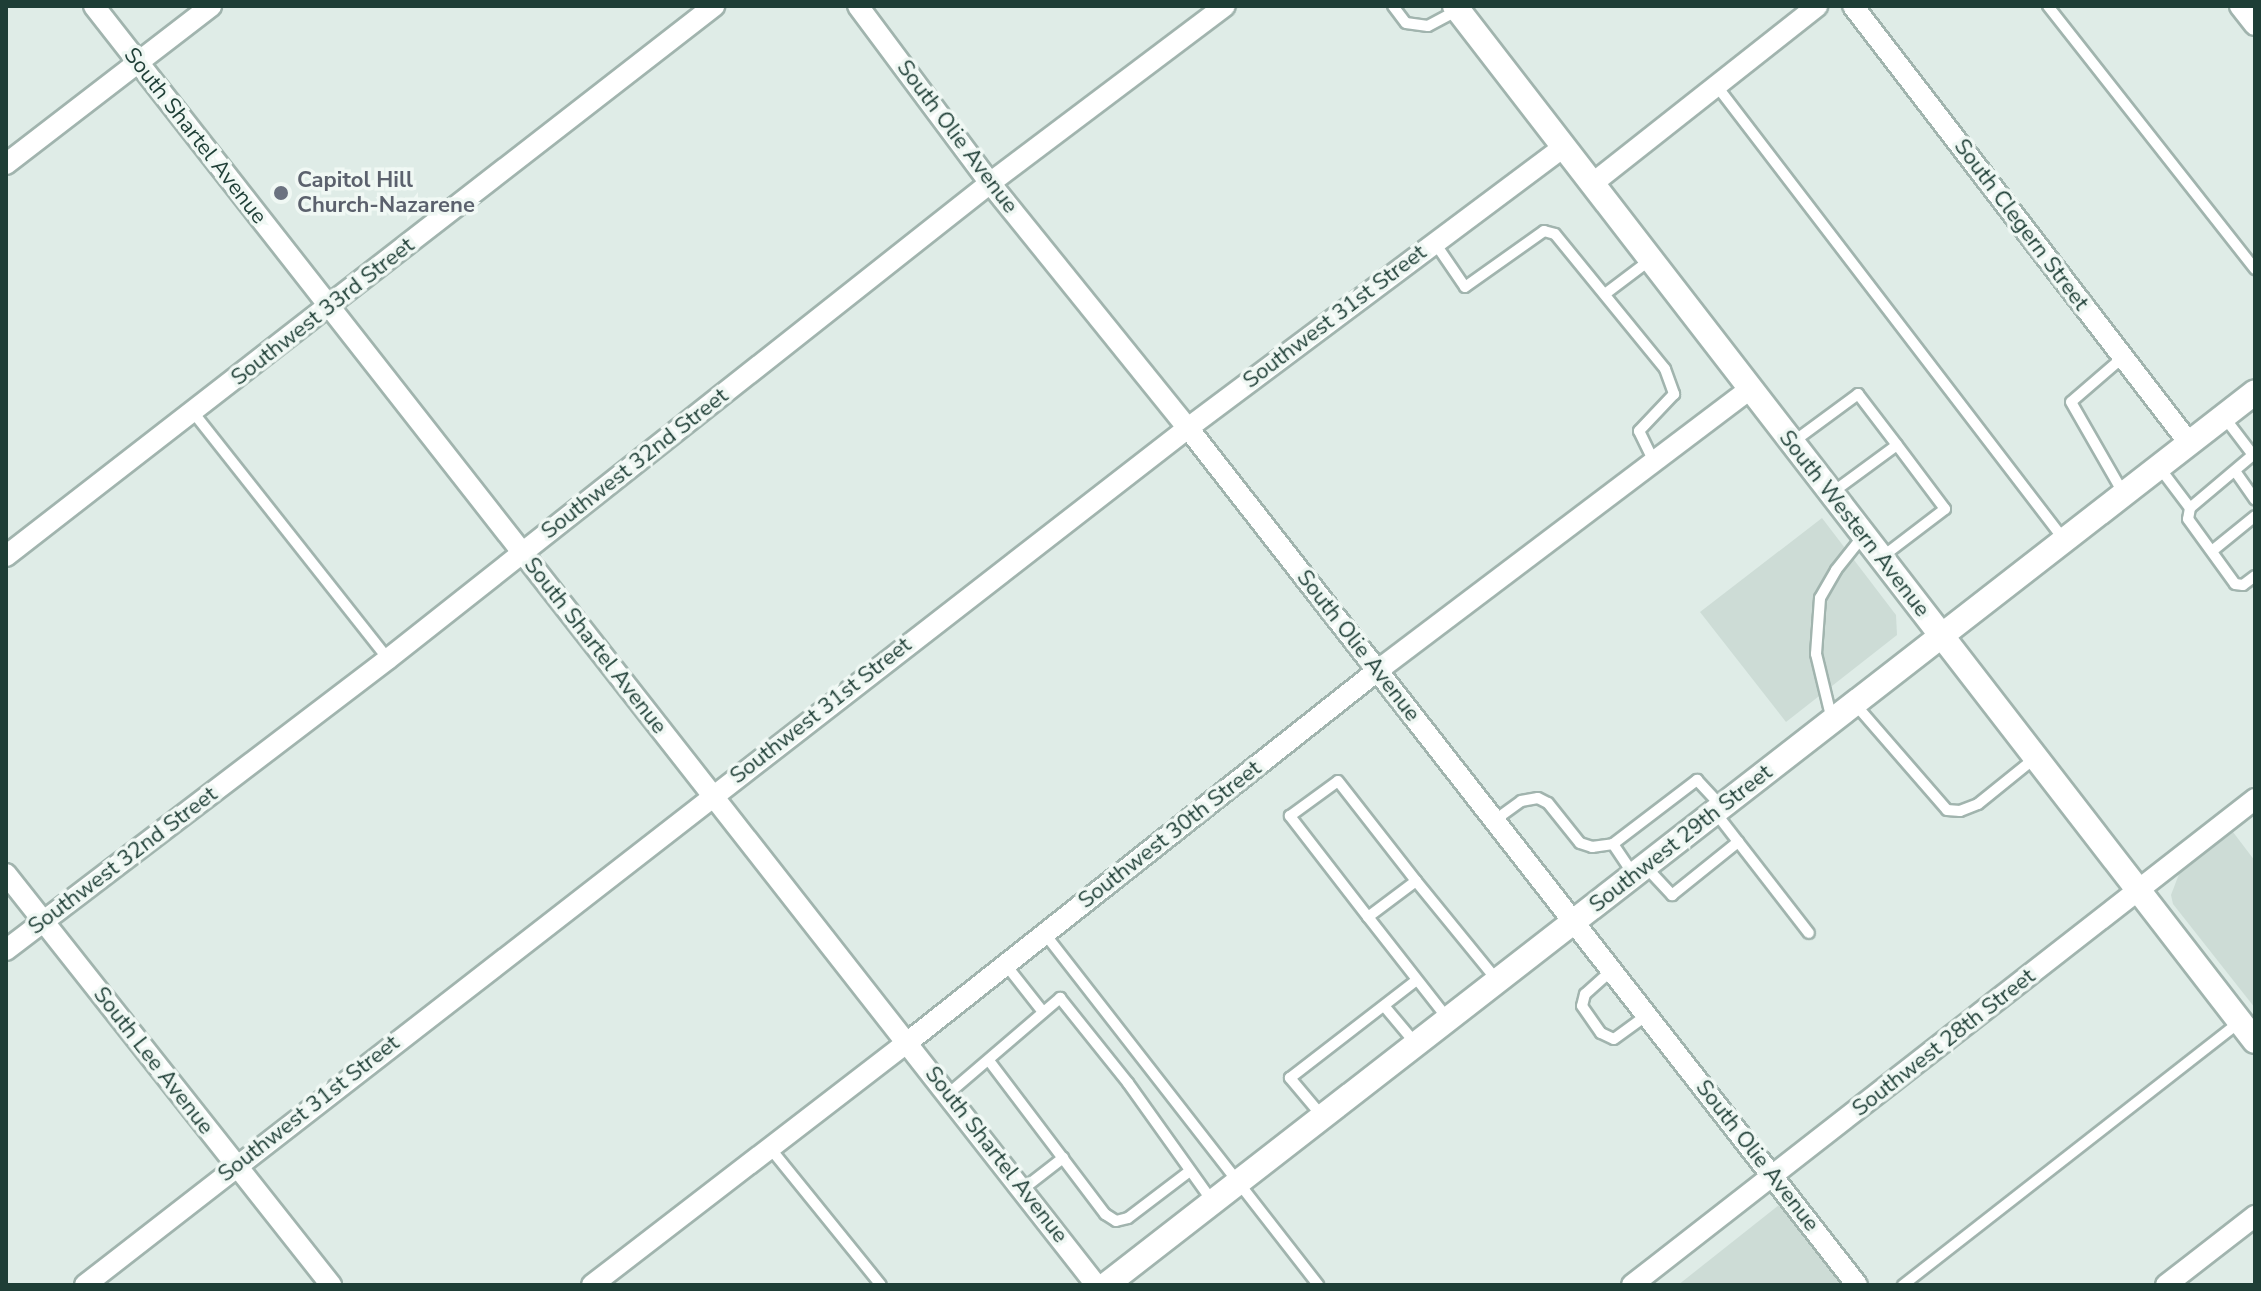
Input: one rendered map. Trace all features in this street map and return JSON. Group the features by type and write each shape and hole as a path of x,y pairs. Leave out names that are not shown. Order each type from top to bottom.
{"main road":[{"name":"South Western Avenue","path":"1457,8 2248,1031"},
{"name":"Southwest 29th Street","path":"1106,1285 2255,392"}],"street":[{"name":"South Shartel Avenue","path":"94,6 1096,1285"},
{"path":"6,164 211,6"},
{"name":"Southwest 33rd Street","path":"6,556 714,6"},
{"name":"South Olie Avenue","path":"858,6 990,183 1188,428 1857,1285"},
{"name":"Southwest 32nd Street","path":"6,950 388,659 990,183 1225,6"},
{"path":"1592,184 1817,6"},
{"name":"South Clegern Street","path":"1853,6 2190,444"},
{"name":"Southwest 31st Street","path":"85,1285 710,796 1188,428 1563,147"},
{"name":"Southwest 30th Street","path":"592,1285 908,1042 1377,671 1750,389"},
{"name":"Southwest 28th Street","path":"1632,1285 2255,799"},
{"name":"South Lee Avenue","path":"6,874 331,1285"},
{"path":"2166,1285 2255,1216"}],"lane":[{"path":"1393,6 1406,23 1428,26 1457,8"},
{"path":"2048,6 2255,269"},
{"path":"1716,85 2065,541"},
{"path":"1435,243 1465,287 1544,231 1555,234 1665,369 1674,394 1639,431 1654,462"},
{"path":"1605,294 1650,260"},
{"path":"2122,358 2071,402 2125,494"},
{"path":"1792,443 1858,394 1945,509 1881,558"},
{"path":"193,412 388,659"},
{"path":"2224,417 2254,454 2190,508 2188,519 2235,584 2243,585 2255,576"},
{"path":"1831,494 1897,445"},
{"path":"2159,467 2190,508"},
{"path":"2235,471 2255,500"},
{"path":"2212,551 2255,516"},
{"path":"1833,722 1816,654 1820,598 1836,570 1863,536"},
{"path":"1855,704 1947,810 1960,811 1978,804 2035,758"},
{"path":"1495,820 1521,801 1538,798 1548,803 1580,843 1592,847 1613,844 1697,780 1738,842 1809,933"},
{"path":"1448,1019 1290,816 1338,781 1498,981"},
{"path":"1613,844 1639,871 1672,895 1738,842"},
{"path":"1368,917 1416,881"},
{"path":"1045,934 1318,1285"},
{"path":"1006,965 1043,1012"},
{"path":"1612,970 1585,994 1582,1006 1601,1033 1614,1039 1647,1015"},
{"path":"1322,1116 1290,1078 1417,980"},
{"path":"948,1094 990,1062 1001,1045 1060,998 1128,1083 1213,1202"},
{"path":"1385,1007 1416,1044"},
{"path":"1903,1285 2248,1031"},
{"path":"990,1062 1105,1214 1116,1221 1128,1218 1190,1171"},
{"path":"770,1148 881,1285"},
{"path":"1023,1189 1063,1158"}],"shaded area":[{"path":"1822,518 1896,615 1897,635 1786,722 1700,612"},
{"path":"2233,832 2255,861 2255,1008 2173,904 2171,895 2179,874"},
{"path":"1779,1205 1841,1285 1678,1285"}],"place":[{"name":"Capitol Hill Church-Nazarene","path":"281,193"}]}
